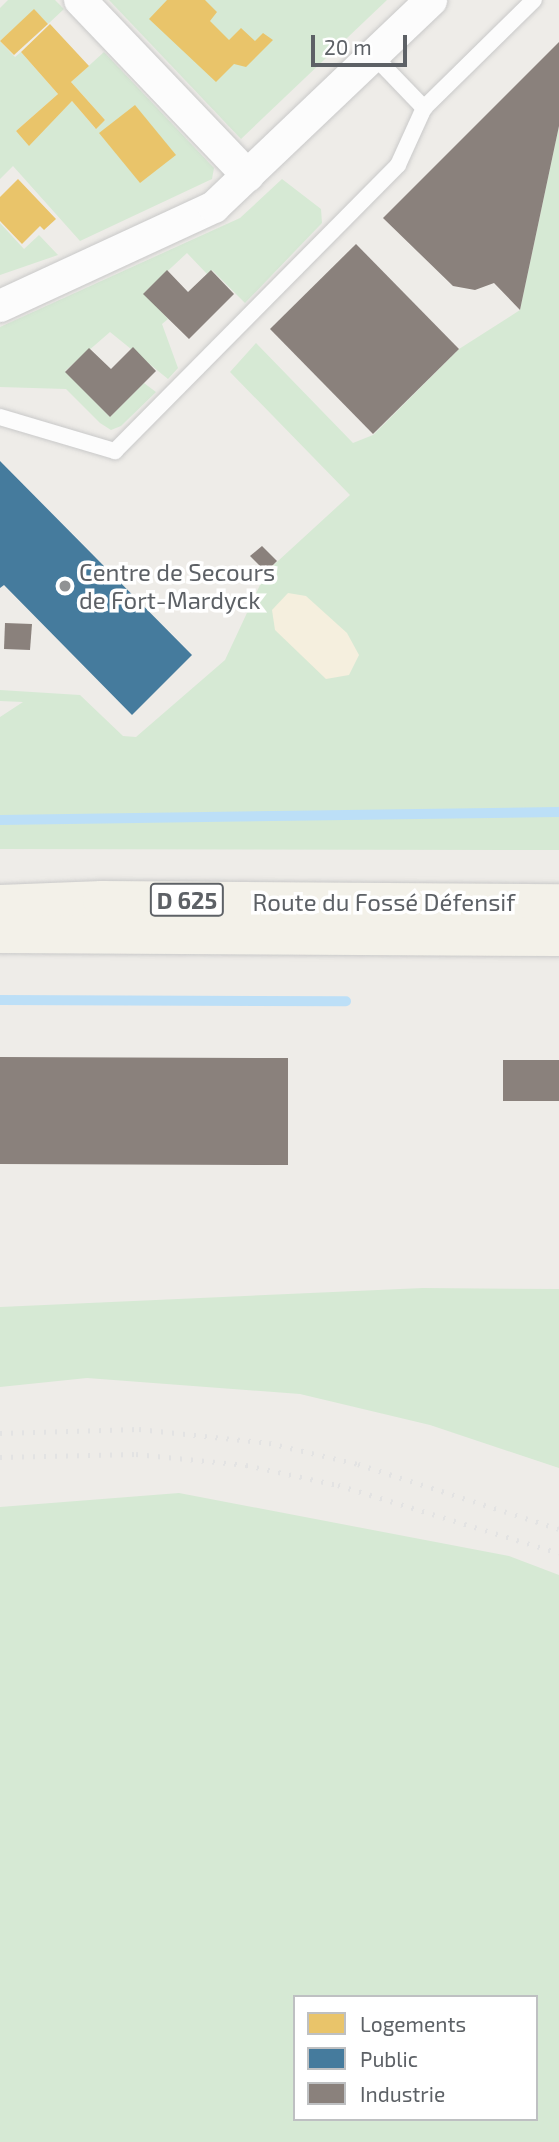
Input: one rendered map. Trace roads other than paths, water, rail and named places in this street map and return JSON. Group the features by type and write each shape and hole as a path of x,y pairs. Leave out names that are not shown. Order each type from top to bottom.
{"main road":[{"name":"Route du Fossé Défensif","path":"0,904 102,900 559,903"},
{"name":"Route du Fossé Défensif","path":"0,934 559,937"}],"street":[{"path":"80,0 248,176"},
{"path":"0,306 205,212 248,176 430,0"}],"lane":[{"path":"0,416 115,451 398,165 424,108 534,0"},
{"path":"373,55 424,108"}],"waterway":[{"path":"0,820 559,812"},
{"path":"0,1000 346,1001"}],"railway":[{"path":"0,1433 139,1429 269,1443 358,1464 559,1529"},
{"path":"0,1457 136,1454 246,1465 338,1485 559,1553"}],"place":[{"name":"Centre de Secours de Fort-Mardyck","path":"65,586"}]}
